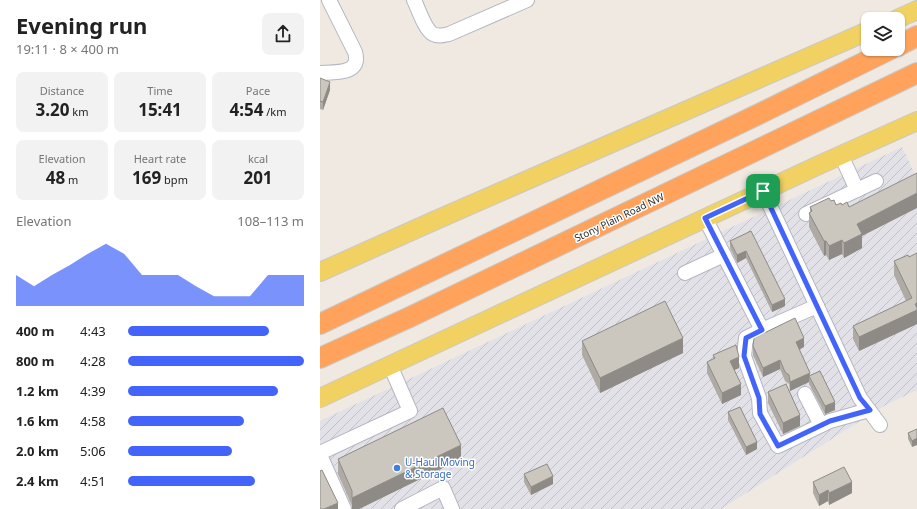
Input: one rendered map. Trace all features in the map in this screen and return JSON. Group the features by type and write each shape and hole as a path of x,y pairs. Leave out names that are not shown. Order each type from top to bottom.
{"highway":[{"path":"905,42 917,36"},
{"path":"320,324 877,56"},
{"name":"Stony Plain Road NW","path":"320,358 917,73"}],"main road":[{"path":"905,15 917,10"},
{"path":"320,272 861,34"},
{"path":"320,398 819,165 917,121"}],"street":[{"path":"320,73 349,70 357,61 355,52 329,0"},
{"path":"414,0 429,31 434,35 441,36 449,34 527,0"},
{"path":"841,155 857,190"},
{"path":"806,214 876,181"},
{"path":"763,191 860,398 880,424"},
{"path":"705,218 762,330"},
{"path":"685,273 724,255"},
{"path":"817,306 746,338 744,356 759,398 760,414 778,446 830,421 870,410"},
{"path":"344,509 320,454 410,411 390,365"},
{"path":"759,398 774,392"},
{"path":"805,394 821,426"},
{"path":"402,509 423,504 443,488 452,509"}],"shaded area":[{"path":"902,147 917,179 917,390 884,406 721,509 320,509 320,421"}],"building":[{"path":"320,78 330,82 323,102 320,101"},
{"path":"917,173 917,193 857,224 862,234 844,243 842,240 829,246 826,241 824,241 809,213 812,211 810,207 829,198 831,201 834,200 836,205 841,203 842,205 847,202 849,207"},
{"path":"751,231 785,299 772,305 746,251 737,255 730,241"},
{"path":"917,253 917,303 915,304 917,310 859,337 853,326 912,298 894,261"},
{"path":"665,301 683,338 600,378 582,341"},
{"path":"795,318 804,338 796,342 810,373 790,382 789,375 785,372 780,360 763,368 753,346 754,338"},
{"path":"736,345 739,357 730,361 741,384 722,393 707,362 715,358 713,355"},
{"path":"820,371 835,402 825,406 809,376"},
{"path":"786,384 800,415 783,423 768,392"},
{"path":"740,407 757,442 746,447 728,412"},
{"name":"U-Haul Moving & Storage","path":"443,408 461,445 352,498 352,491 338,459"},
{"path":"917,429 917,438 912,441 908,433"},
{"path":"547,464 553,476 531,487 524,474"},
{"path":"844,467 852,482 829,493 828,490 819,495 813,482"},
{"path":"322,470 338,503 324,509 320,509 320,471"}],"place":[{"name":"U-Haul Moving & Storage","path":"397,468"}],"route":[{"path":"763,191 860,398 870,410 830,421 778,446 760,414 759,398 744,356 746,338 762,330 705,218 763,191"}]}
